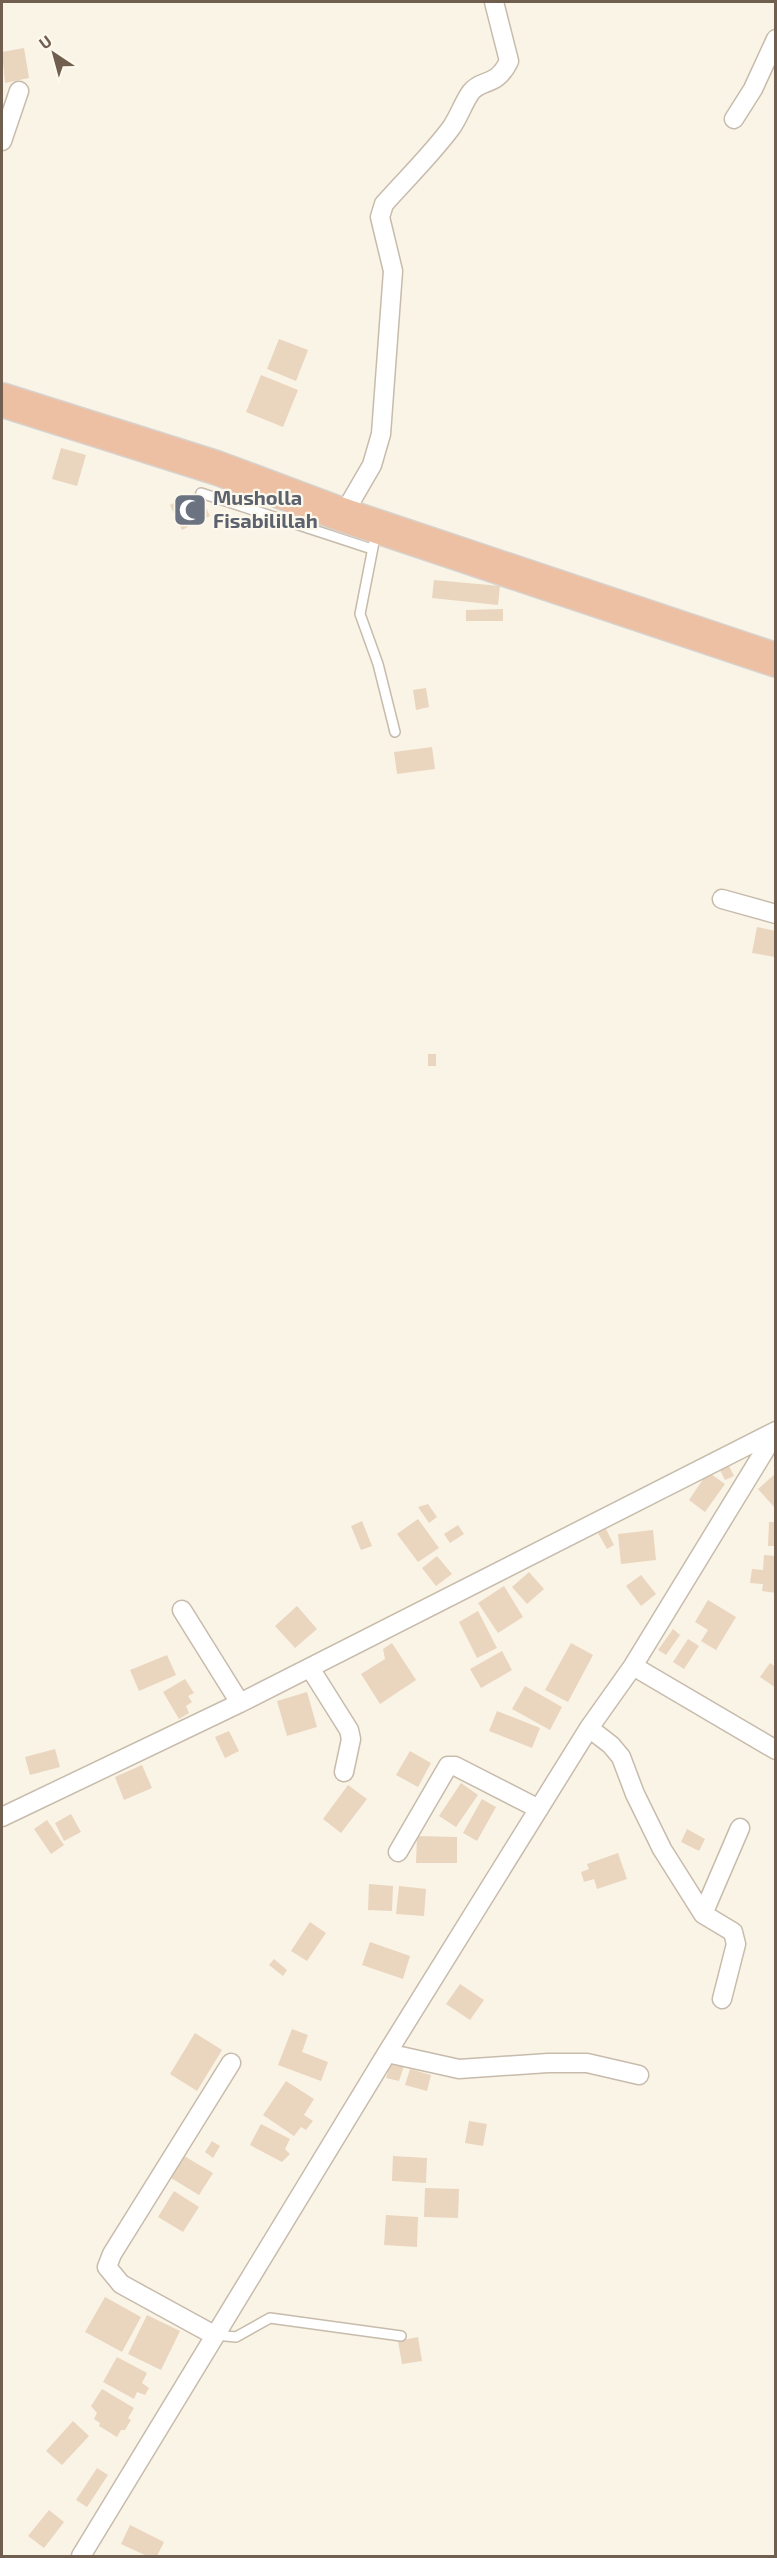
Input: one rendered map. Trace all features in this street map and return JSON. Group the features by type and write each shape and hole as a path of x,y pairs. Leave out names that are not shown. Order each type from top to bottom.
{"highway":[{"path":"2,400 217,468 343,515 374,538 776,660"}],"street":[{"path":"343,515 372,465 381,434 393,271 380,217 381,210 452,126 475,88 496,80 505,70 509,61 494,2"},
{"path":"734,119 753,89 772,47"},
{"path":"2,141 20,91"},
{"path":"722,899 776,914"},
{"path":"81,2556 214,2335 538,1809 589,1728 633,1666 776,1432"},
{"path":"2,1817 240,1703 776,1432"},
{"path":"182,1610 240,1703"},
{"path":"633,1666 776,1750"},
{"path":"310,1668 350,1730 351,1739 344,1772"},
{"path":"589,1728 611,1745 621,1757 635,1794 662,1849 703,1914 733,1932 735,1938 722,1999"},
{"path":"398,1852 448,1766 454,1766 538,1809"},
{"path":"703,1914 740,1828"},
{"path":"387,2054 459,2069 548,2063 588,2063 639,2075"},
{"path":"214,2335 121,2284 107,2267 112,2254 231,2063"}],"lane":[{"path":"201,493 374,538 360,614 378,664 395,732"},
{"path":"214,2335 236,2337 270,2318 400,2336"}],"building":[{"path":"24,48 29,78 5,83 2,52"},
{"path":"279,339 308,350 296,381 267,369"},
{"path":"261,375 298,390 283,427 246,412"},
{"path":"61,448 86,455 77,486 52,479"},
{"name":"Musholla Fisabilillah","path":"198,491 210,516 182,530 170,505"},
{"path":"434,580 500,586 498,605 432,598"},
{"path":"503,609 503,621 466,621 466,610"},
{"path":"426,688 429,707 416,710 413,690"},
{"path":"432,747 435,769 397,774 394,752"},
{"path":"757,927 776,931 775,957 752,953"},
{"path":"428,1054 436,1054 436,1066 428,1066"},
{"path":"729,1466 734,1476 725,1480 720,1470"},
{"path":"708,1472 725,1484 705,1512 689,1500"},
{"path":"776,1473 776,1509 758,1489"},
{"path":"428,1504 437,1517 429,1523 418,1507"},
{"path":"418,1519 439,1548 418,1562 397,1534"},
{"path":"362,1521 372,1546 361,1550 351,1526"},
{"path":"769,1522 776,1522 776,1546 768,1546"},
{"path":"458,1525 464,1534 450,1543 444,1534"},
{"path":"606,1529 614,1545 607,1549 598,1533"},
{"path":"653,1530 656,1560 621,1564 618,1534"},
{"path":"764,1555 776,1556 776,1593 762,1591 763,1584 750,1583 752,1569 763,1570"},
{"path":"437,1556 452,1574 436,1586 422,1568"},
{"path":"529,1572 544,1589 527,1604 512,1587"},
{"path":"641,1575 656,1594 641,1606 626,1586"},
{"path":"504,1586 523,1617 498,1633 478,1603"},
{"path":"708,1600 736,1617 716,1650 701,1641 708,1630 695,1622"},
{"path":"297,1606 317,1629 295,1648 275,1626"},
{"path":"478,1611 497,1648 477,1658 459,1622"},
{"path":"673,1629 680,1635 666,1655 658,1650"},
{"path":"688,1639 699,1646 684,1669 673,1662"},
{"path":"392,1643 416,1680 380,1704 361,1674 385,1659 383,1649"},
{"path":"571,1643 593,1655 568,1702 545,1690"},
{"path":"502,1651 512,1670 481,1688 470,1669"},
{"path":"167,1655 176,1675 139,1691 130,1670"},
{"path":"770,1663 776,1667 776,1688 760,1677"},
{"path":"185,1679 194,1693 188,1696 192,1702 186,1706 189,1713 179,1719 163,1692"},
{"path":"525,1686 562,1707 550,1730 512,1709"},
{"path":"307,1692 317,1727 287,1736 277,1701"},
{"path":"497,1711 540,1728 532,1748 489,1731"},
{"path":"229,1731 239,1751 225,1758 215,1737"},
{"path":"55,1749 60,1767 30,1775 25,1757"},
{"path":"410,1751 431,1763 418,1787 396,1775"},
{"path":"142,1765 152,1788 124,1800 115,1777"},
{"path":"461,1783 478,1795 456,1827 439,1816"},
{"path":"348,1785 367,1799 341,1833 323,1819"},
{"path":"482,1799 496,1807 477,1841 463,1833"},
{"path":"71,1814 81,1832 64,1841 55,1823"},
{"path":"47,1820 64,1845 51,1854 34,1829"},
{"path":"687,1829 705,1839 699,1851 681,1842"},
{"path":"417,1836 457,1837 457,1863 416,1863"},
{"path":"618,1853 627,1879 597,1889 594,1879 584,1882 581,1872 589,1869 587,1864"},
{"path":"369,1884 393,1886 392,1911 368,1910"},
{"path":"399,1886 426,1889 424,1916 396,1914"},
{"path":"310,1922 326,1933 307,1961 291,1951"},
{"path":"370,1942 410,1956 403,1979 362,1965"},
{"path":"274,1959 287,1970 283,1976 269,1965"},
{"path":"460,1984 484,2000 470,2020 446,2004"},
{"path":"292,2029 308,2035 302,2052 328,2062 321,2081 278,2065"},
{"path":"195,2033 222,2050 197,2091 170,2074"},
{"path":"391,2062 404,2066 399,2081 386,2078"},
{"path":"410,2069 431,2075 427,2091 405,2085"},
{"path":"286,2081 314,2099 304,2115 313,2121 306,2130 301,2127 294,2136 263,2115"},
{"path":"469,2121 487,2124 483,2146 465,2143"},
{"path":"261,2124 290,2139 285,2149 290,2154 282,2162 250,2145"},
{"path":"212,2141 220,2146 213,2158 205,2152"},
{"path":"184,2156 213,2173 199,2195 171,2178"},
{"path":"393,2156 427,2158 426,2183 392,2181"},
{"path":"425,2188 459,2189 458,2218 424,2217"},
{"path":"174,2191 199,2207 183,2232 158,2217"},
{"path":"386,2215 418,2217 417,2247 384,2245"},
{"path":"105,2297 141,2317 122,2352 85,2332"},
{"path":"147,2315 180,2331 161,2370 128,2354"},
{"path":"418,2337 422,2361 402,2364 398,2341"},
{"path":"117,2357 147,2373 142,2383 149,2388 145,2395 137,2392 134,2399 103,2382"},
{"path":"102,2389 134,2408 128,2418 131,2420 117,2437 99,2426 100,2423 94,2419 97,2413 91,2406"},
{"path":"73,2421 89,2436 62,2465 46,2451"},
{"path":"97,2468 108,2475 87,2507 76,2500"},
{"path":"49,2510 64,2522 44,2548 28,2536"},
{"path":"130,2525 164,2542 157,2556 147,2556 121,2544"}],"place":[{"name":"Musholla Fisabilillah","path":"190,510"}]}
